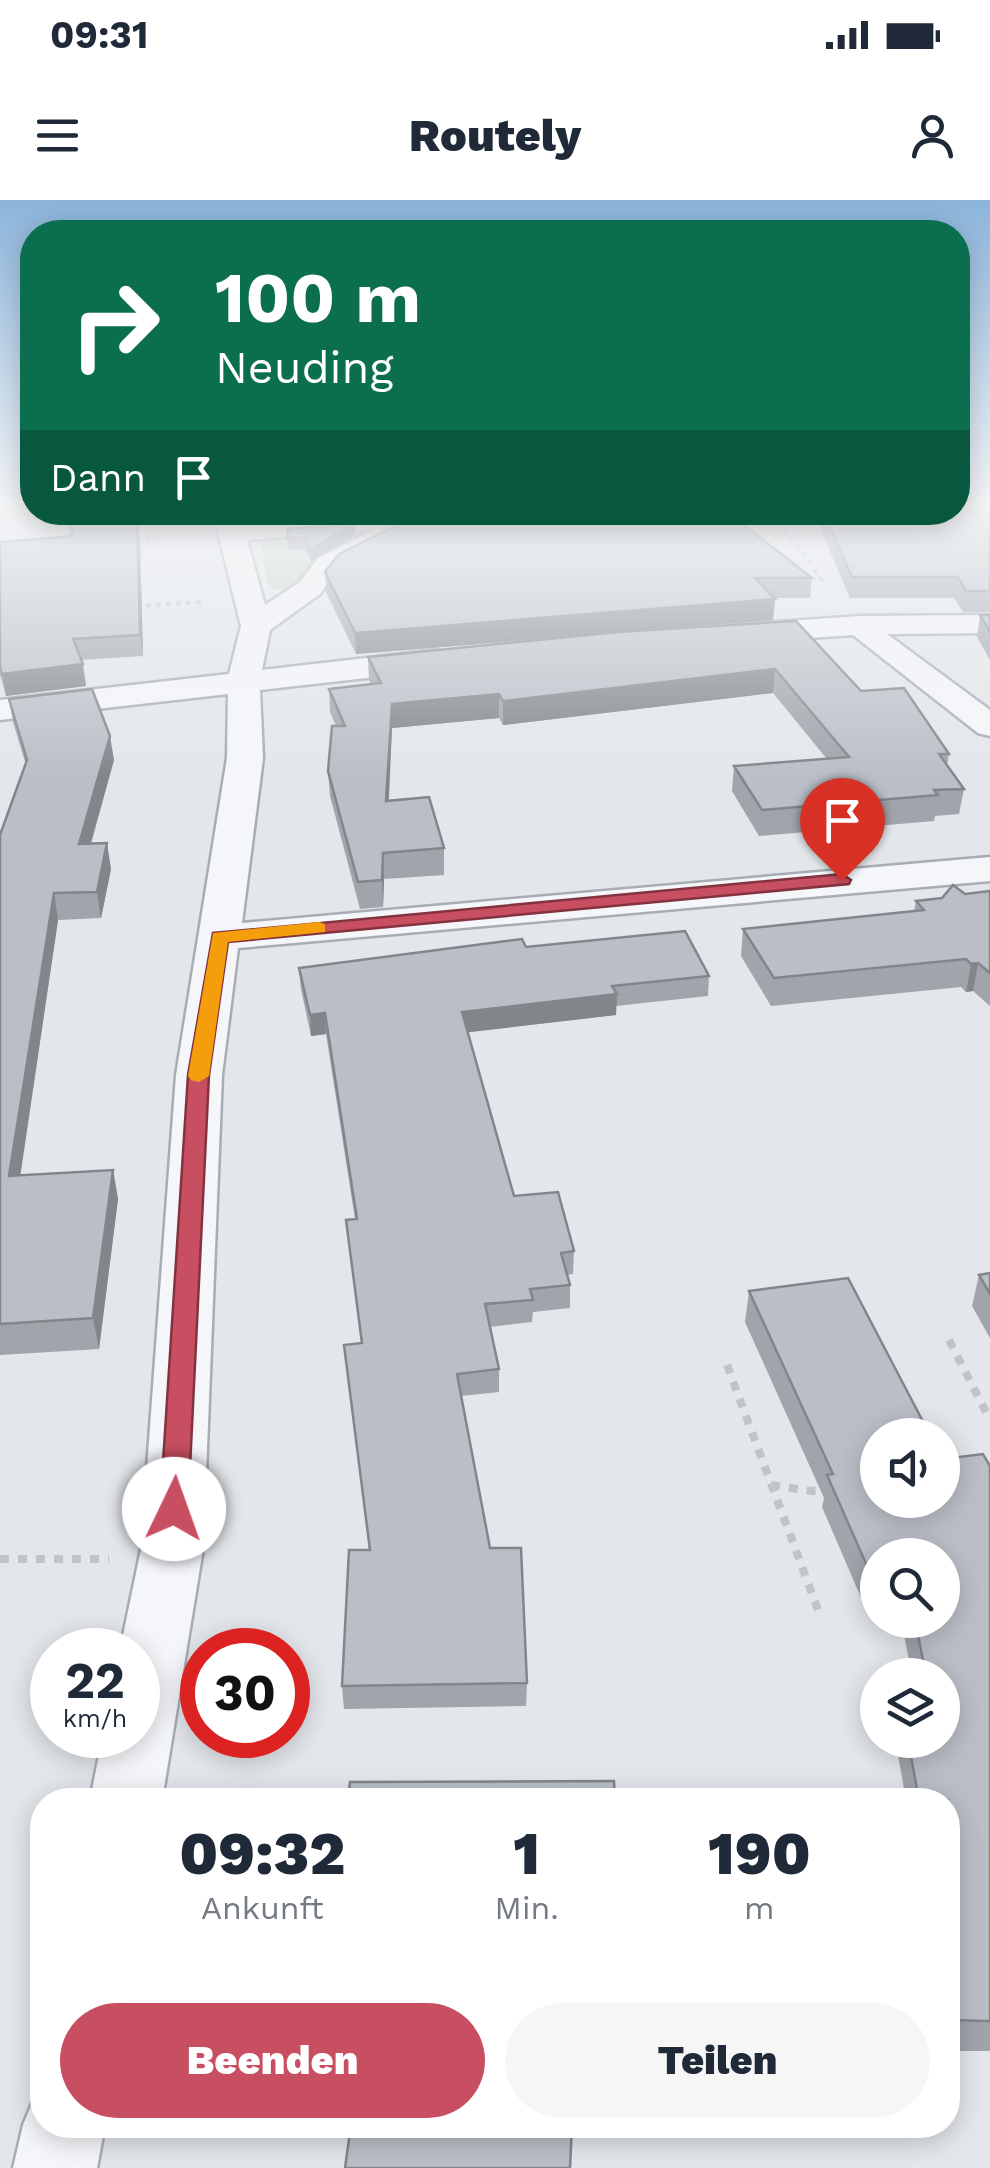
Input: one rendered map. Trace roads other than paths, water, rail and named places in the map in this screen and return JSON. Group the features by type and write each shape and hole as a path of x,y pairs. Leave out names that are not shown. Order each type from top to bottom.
{"street":[{"path":"128,1788 170,1559 199,1075 245,758 244,680 253,613 248,593"},
{"path":"253,613 299,593"},
{"path":"712,636 860,625 990,624"},
{"path":"860,625 883,647 990,726"},
{"path":"0,710 476,657"},
{"path":"220,937 990,869"},
{"path":"55,2168 61,2138"}]}
